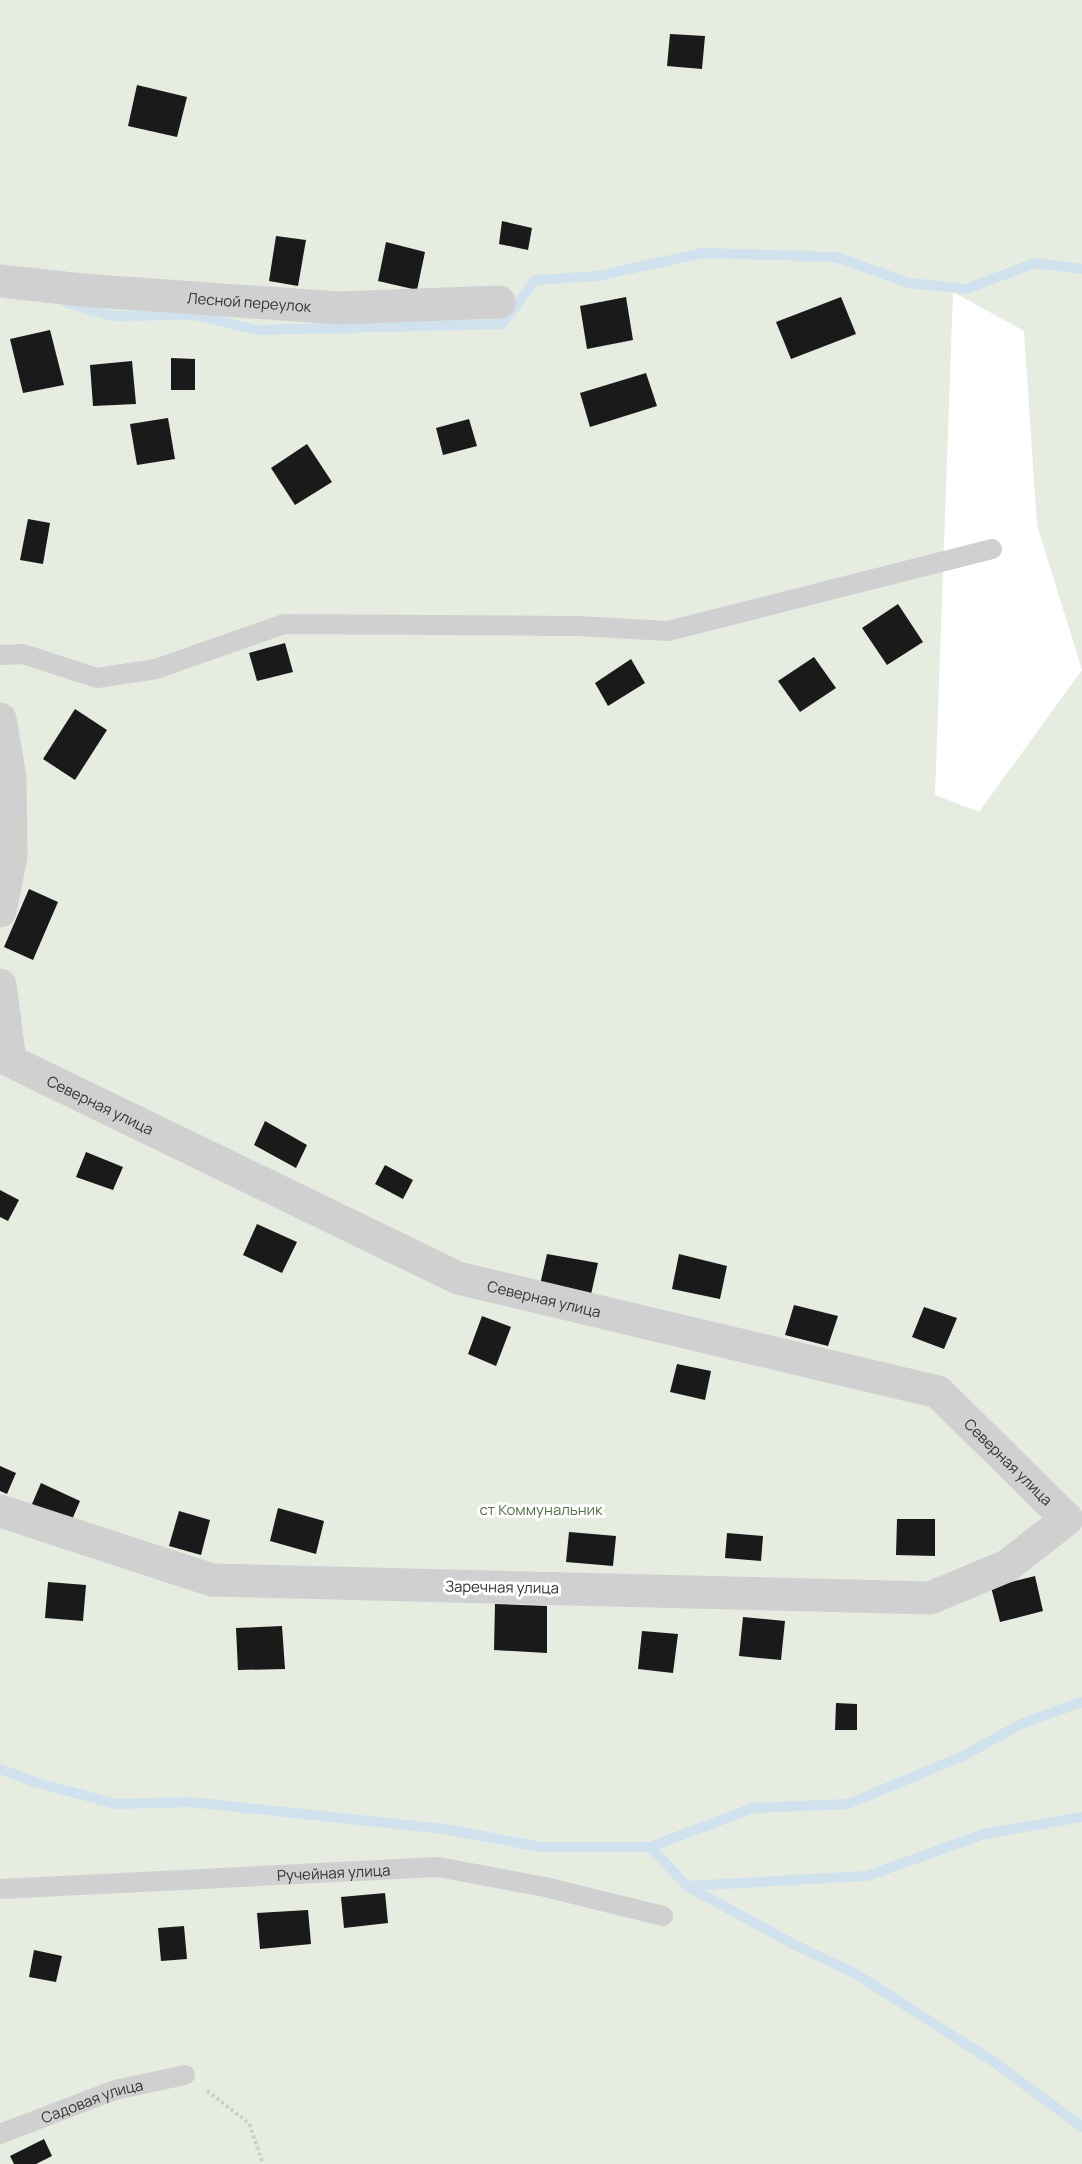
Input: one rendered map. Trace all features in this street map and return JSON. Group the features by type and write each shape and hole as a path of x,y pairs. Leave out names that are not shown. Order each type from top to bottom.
{"street":[{"name":"Лесной переулок","path":"0,281 82,290 339,308 499,302"},
{"path":"0,719 10,778 11,856 0,911"},
{"name":"Северная улица","path":"0,985 10,1060 458,1278 938,1392 1074,1518 1007,1566"},
{"name":"Заречная улица","path":"0,1511 212,1580 930,1598 1007,1566"}],"lane":[{"path":"0,655 23,654 97,678 156,669 284,624 576,626 668,631 992,549"},
{"name":"Ручейная улица","path":"0,1889 438,1867 545,1887 663,1916"},
{"name":"Садовая улица","path":"0,2134 115,2090 185,2074"}],"path":[{"path":"185,2074 249,2123 262,2164"}],"green space":[{"name":"ст Коммунальник","path":"0,0 1082,0 1082,670 1082,2164 0,2164","holes":["953,292 1024,331 1037,525 1082,670 979,812 935,795"]}],"building":[{"path":"670,34 705,36 702,69 667,66"},
{"path":"137,85 187,97 177,137 128,126"},
{"path":"502,221 532,228 528,250 499,244"},
{"path":"276,236 306,240 298,286 269,281"},
{"path":"386,242 425,252 417,290 378,281"},
{"path":"626,297 633,340 587,349 580,306"},
{"path":"841,297 856,334 791,359 776,322"},
{"path":"50,330 64,385 23,393 10,339"},
{"path":"171,358 195,359 195,390 171,390"},
{"path":"132,361 136,404 93,406 90,365"},
{"path":"646,373 657,406 590,427 580,393"},
{"path":"168,418 175,459 137,465 130,424"},
{"path":"469,419 477,446 443,455 436,428"},
{"path":"307,444 332,482 295,505 271,468"},
{"path":"28,519 50,523 43,564 20,560"},
{"path":"898,604 923,642 887,665 862,628"},
{"path":"285,643 293,672 257,681 249,653"},
{"path":"814,657 836,688 800,712 778,681"},
{"path":"631,659 645,683 608,706 595,683"},
{"path":"75,709 107,730 75,780 43,759"},
{"path":"29,889 58,902 33,960 4,947"},
{"path":"265,1121 307,1145 296,1168 254,1145"},
{"path":"86,1152 123,1167 113,1190 76,1177"},
{"path":"385,1165 413,1180 403,1199 375,1184"},
{"path":"0,1190 19,1200 8,1221 0,1217"},
{"path":"257,1224 297,1242 282,1273 243,1255"},
{"path":"547,1254 598,1263 590,1299 539,1289"},
{"path":"679,1254 727,1266 720,1299 672,1289"},
{"path":"794,1305 838,1316 828,1346 785,1335"},
{"path":"924,1307 957,1318 944,1349 912,1337"},
{"path":"482,1316 511,1327 496,1366 468,1354"},
{"path":"677,1364 711,1371 705,1400 670,1392"},
{"path":"0,1466 16,1473 7,1494 0,1491"},
{"path":"41,1483 80,1501 68,1529 29,1511"},
{"path":"278,1508 324,1521 316,1554 270,1541"},
{"path":"179,1511 210,1520 201,1555 169,1546"},
{"path":"897,1519 935,1519 935,1556 896,1555"},
{"path":"569,1532 616,1536 613,1566 566,1562"},
{"path":"727,1533 763,1536 761,1561 725,1558"},
{"path":"1035,1576 1043,1611 1000,1622 991,1587"},
{"path":"48,1582 86,1585 83,1621 45,1618"},
{"path":"495,1604 547,1606 547,1653 494,1650"},
{"path":"743,1617 785,1621 781,1660 739,1656"},
{"path":"282,1626 285,1669 238,1670 236,1628"},
{"path":"642,1631 678,1634 673,1673 638,1669"},
{"path":"836,1703 857,1704 857,1730 835,1730"},
{"path":"385,1893 388,1923 344,1928 341,1897"},
{"path":"308,1910 311,1944 260,1949 257,1913"},
{"path":"184,1926 187,1959 161,1961 158,1928"},
{"path":"34,1950 62,1956 56,1982 29,1977"},
{"path":"44,2139 52,2156 36,2164 14,2164 10,2156"}],"waterway":[{"path":"67,303 112,316 193,315 258,330 502,324 535,280 597,276 703,253 836,257 909,283 966,289 1035,263 1082,269"},
{"path":"0,1769 34,1782 116,1804 190,1802 444,1829 541,1847 650,1847 753,1808 848,1804 963,1756 1023,1723 1082,1702"},
{"path":"650,1847 687,1886 867,1876 984,1834 1082,1817"},
{"path":"687,1886 793,1944 856,1974 994,2062 1082,2127"}]}
